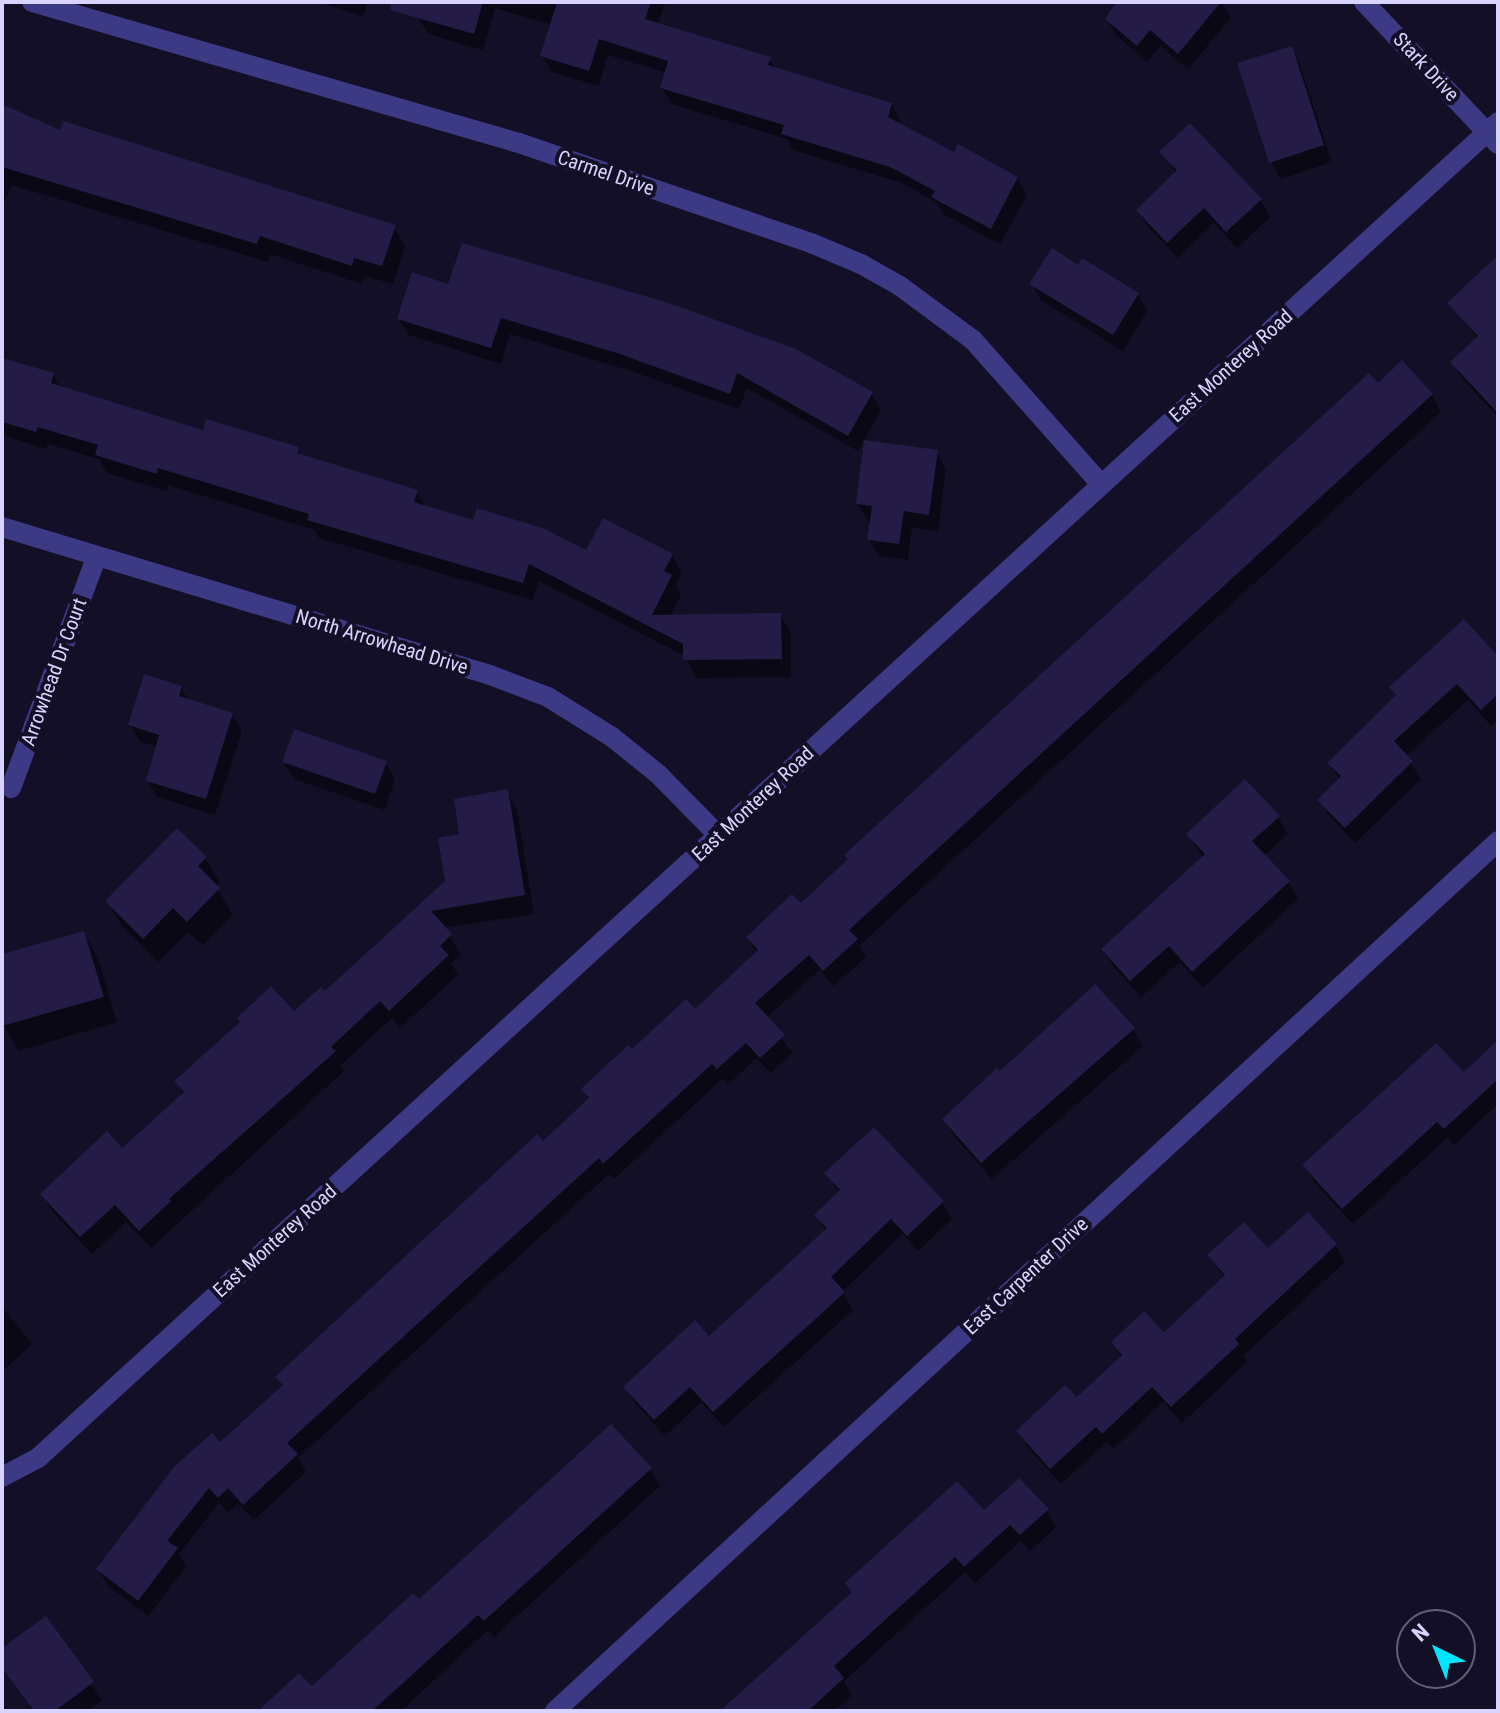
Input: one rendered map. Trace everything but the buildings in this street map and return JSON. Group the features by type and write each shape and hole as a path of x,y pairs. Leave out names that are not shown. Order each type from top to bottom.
{"street":[{"name":"Carmel Drive","path":"32,2 519,143 811,243 861,264 900,286 973,340 1101,484"},
{"name":"Stark Drive","path":"1364,2 1494,133"},
{"name":"East Monterey Road","path":"2,1477 38,1458 1101,484 1494,133"},
{"name":"North Arrowhead Drive","path":"2,527 490,675 548,697 612,737 658,774 719,836"},
{"name":"Arrowhead Dr Court","path":"11,788 97,556"},
{"name":"East Carpenter Drive","path":"555,1711 1498,841"}]}
